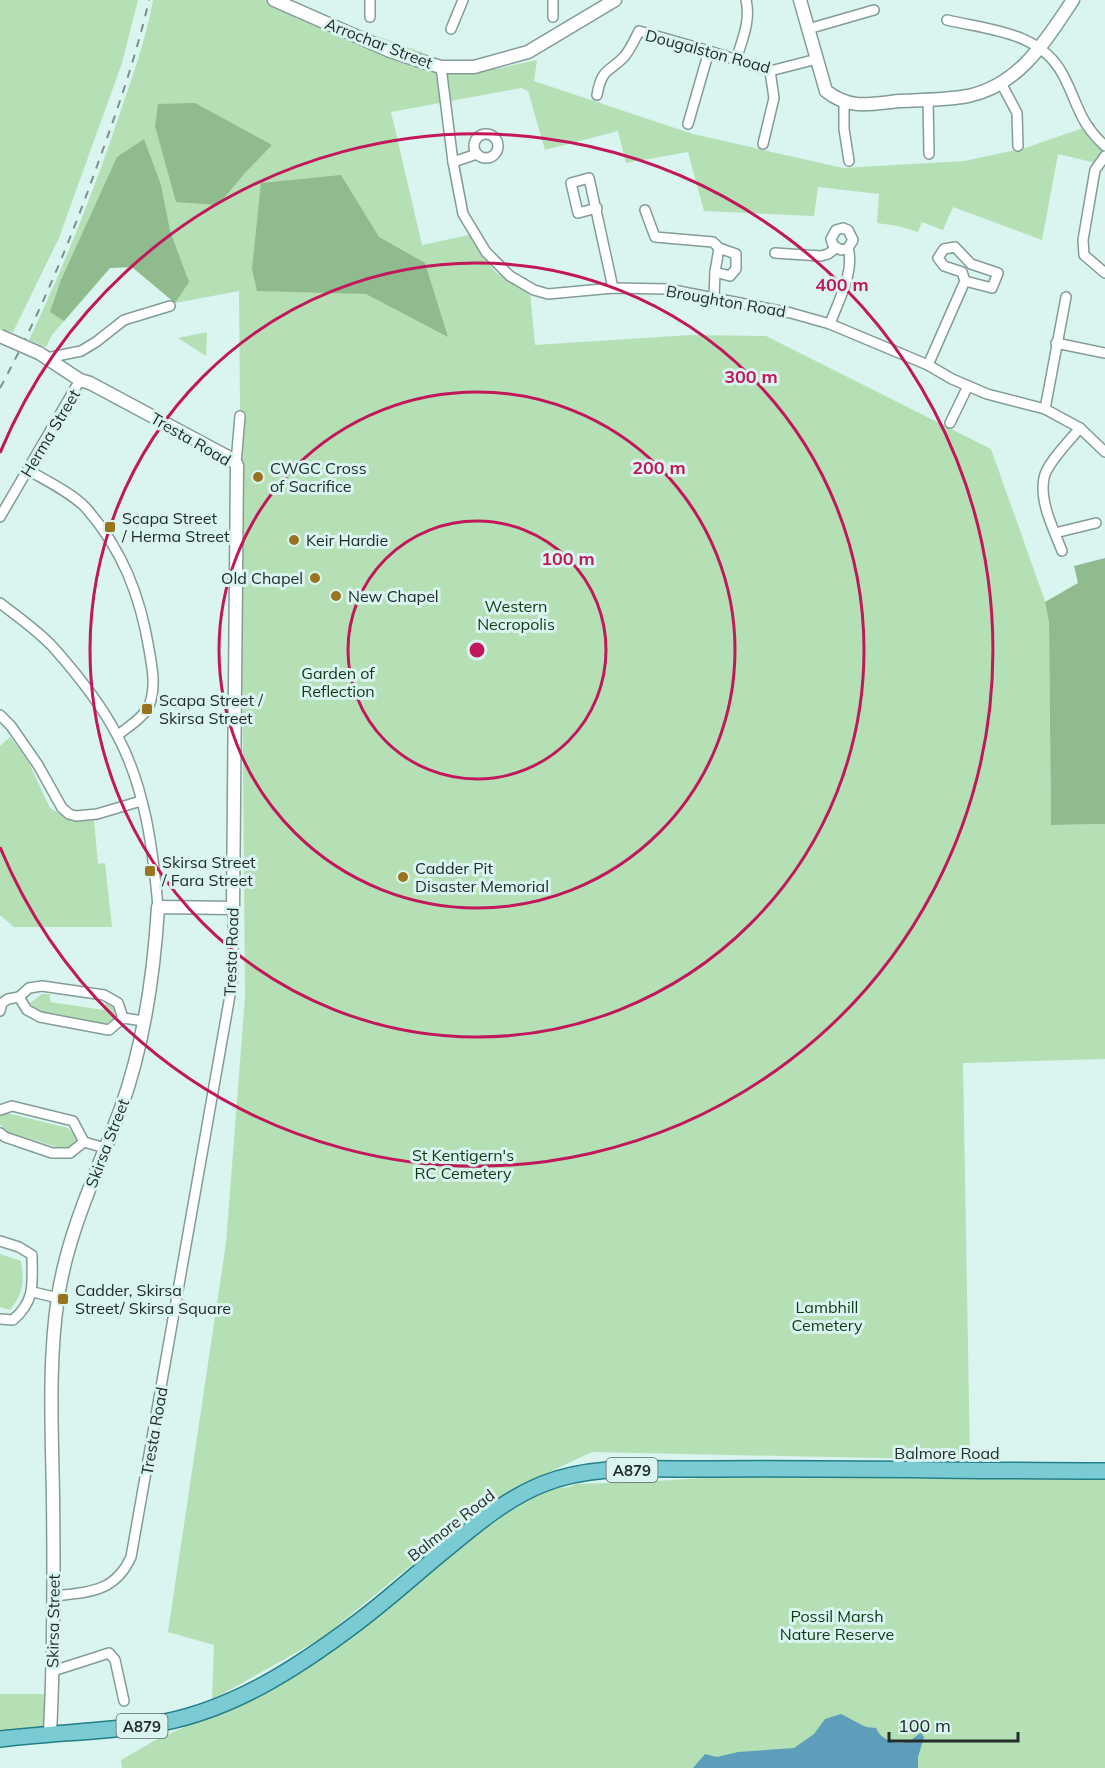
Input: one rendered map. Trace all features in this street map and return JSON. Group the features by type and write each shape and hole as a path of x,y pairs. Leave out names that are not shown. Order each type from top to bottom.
{"main road":[{"name":"Balmore Road","path":"0,1739 148,1725 174,1720 230,1701 269,1682 358,1622 487,1516 521,1494 566,1476 624,1470 1105,1471"}],"street":[{"name":"Arrochar Street","path":"274,0 291,3 390,51 441,67 474,67 528,52 615,0"},
{"path":"370,0 370,17"},
{"path":"451,29 463,0"},
{"path":"553,0 553,16"},
{"path":"736,60 746,26 748,14 746,0"},
{"path":"800,0 826,91 852,105 967,96 1001,83 1023,68 1041,48 1073,0"},
{"path":"808,29 874,10"},
{"path":"947,20 1026,39 1041,48 1062,74 1090,133 1105,146"},
{"name":"Dougalston Road","path":"597,95 600,81 608,68 625,56 639,31 770,71 817,59"},
{"path":"688,124 709,51"},
{"name":"Broughton Road","path":"441,67 453,162 463,214 486,252 510,276 534,290 548,294 613,288 668,289 791,313 830,324 928,365 987,394 1045,409 1080,429 1105,452"},
{"path":"763,144 774,98 770,71"},
{"path":"1001,83 1017,114 1018,146"},
{"path":"928,99 929,154"},
{"path":"844,102 844,129 849,161"},
{"path":"453,162 477,154"},
{"path":"1105,156 1095,170 1083,240 1084,255 1105,273"},
{"path":"597,208 613,288"},
{"path":"645,210 654,237 713,242 719,248 736,254 736,268 730,276 715,272"},
{"path":"843,228 853,236 853,242 848,248 841,250 836,248 832,242 832,235 836,230 843,228"},
{"path":"928,365 965,281 962,272 944,266 939,258 944,249 955,247 971,264 998,273 992,288 965,281"},
{"path":"714,298 719,248"},
{"path":"775,254 821,256 836,248"},
{"path":"830,324 850,268 848,248"},
{"path":"1045,409 1066,297"},
{"path":"43,355 81,351 124,320 170,306"},
{"name":"Tresta Road","path":"0,336 43,355 80,381 90,383 236,463 233,977 131,1557 124,1572 112,1583 90,1592 54,1596"},
{"path":"1056,343 1105,353"},
{"name":"Herma Street","path":"0,516 80,381"},
{"path":"950,423 968,386"},
{"path":"236,463 240,416"},
{"path":"1062,551 1045,501 1044,477 1058,454 1080,429"},
{"path":"28,470 84,506 110,539 129,573 144,620 153,675 152,691 149,705 141,717 117,735"},
{"path":"1055,533 1096,523"},
{"name":"Skirsa Street","path":"0,603 52,646 90,693 117,735 136,781 141,801 154,860 158,907 144,1021 132,1072 71,1241 58,1298 51,1406 54,1596 50,1733"},
{"path":"0,715 38,765 58,802 69,814 76,816 97,814 141,801"},
{"path":"158,907 233,908"},
{"path":"0,1011 2,1003 8,999 19,998 29,988 42,986 104,995 118,1003 123,1017"},
{"path":"19,998 27,1010 40,1017 74,1024 109,1030 123,1017"},
{"path":"123,1017 144,1021"},
{"path":"0,1110 12,1106 73,1121 84,1142 105,1148"},
{"path":"0,1133 5,1137 52,1153 70,1153 84,1142"},
{"path":"0,1241 19,1247 32,1255 33,1292 25,1310 13,1320 0,1319"},
{"path":"33,1292 58,1298"},
{"path":"53,1671 109,1653 115,1660 124,1701"}],"green space":[{"path":"0,0 138,0 122,63 59,238 13,332 0,330"},
{"path":"153,0 280,0 434,57 454,69 496,69 537,60 534,81 693,134 843,168 964,161 1025,148 1083,128 1105,149 1096,163 1058,154 1042,240 953,207 943,230 922,222 918,232 877,223 879,194 818,187 814,216 704,211 688,152 626,163 618,131 545,150 528,91 521,88 391,112 422,245 469,235 495,272 530,292 535,345 690,335 766,336 991,449 1045,601 1049,622 1051,825 1105,824 1105,1059 963,1063 970,1460 592,1452 522,1485 466,1521 322,1638 212,1700 214,1645 168,1632 226,1243 245,997 239,291 175,303 132,267 110,268 52,335 46,347 29,340 66,258 98,175 138,60"},
{"path":"195,103 272,145 218,205 176,202 155,126 158,104"},
{"path":"144,139 161,185 170,231 189,282 175,303 132,267 110,268 64,321 50,312 61,280 117,157"},
{"path":"341,175 379,237 425,263 448,337 366,294 257,291 252,269 261,183"},
{"path":"207,332 206,356 178,338"},
{"path":"1105,558 1105,824 1051,825 1049,622 1045,602 1078,583 1074,566"},
{"path":"10,737 28,761 50,808 74,822 94,820 98,864 105,863 112,927 14,927 0,915 0,746"},
{"path":"42,994 50,994 50,1002 104,1010 106,1002 114,1003 118,1016 106,1024 35,1010 30,1003"},
{"path":"7,1113 68,1128 78,1139 66,1150 5,1131 0,1124 0,1116"},
{"path":"0,1254 21,1261 22,1287 10,1310 0,1307"},
{"name":"Possil Marsh Nature Reserve","path":"751,1475 1105,1479 1105,1768 122,1768 121,1760 154,1741 263,1691 503,1512 543,1489 570,1487 575,1484"},
{"path":"0,1694 50,1694 48,1730 0,1733"}],"water":[{"path":"841,1714 866,1727 876,1728 885,1739 899,1743 909,1741 921,1733 924,1737 918,1757 918,1768 693,1768 705,1754 717,1757 738,1752 794,1748 814,1734 825,1719"}],"railway":[{"path":"0,388 41,306 76,223 126,84 149,0"}],"place":[{"name":"CWGC Cross of Sacrifice","path":"258,477"},
{"name":"Scapa Street / Herma Street","path":"110,527"},
{"name":"Keir Hardie","path":"294,540"},
{"name":"Old Chapel","path":"315,578"},
{"name":"New Chapel","path":"336,596"},
{"name":"Scapa Street / Skirsa Street","path":"147,709"},
{"name":"Skirsa Street / Fara Street","path":"150,871"},
{"name":"Cadder Pit Disaster Memorial","path":"403,877"},
{"name":"Cadder, Skirsa Street/ Skirsa Square","path":"63,1299"}],"park label":[{"name":"Western Necropolis","path":"516,615"},
{"name":"Garden of Reflection","path":"338,682"},
{"name":"St Kentigern's RC Cemetery","path":"463,1164"},
{"name":"Lambhill Cemetery","path":"827,1316"}]}
